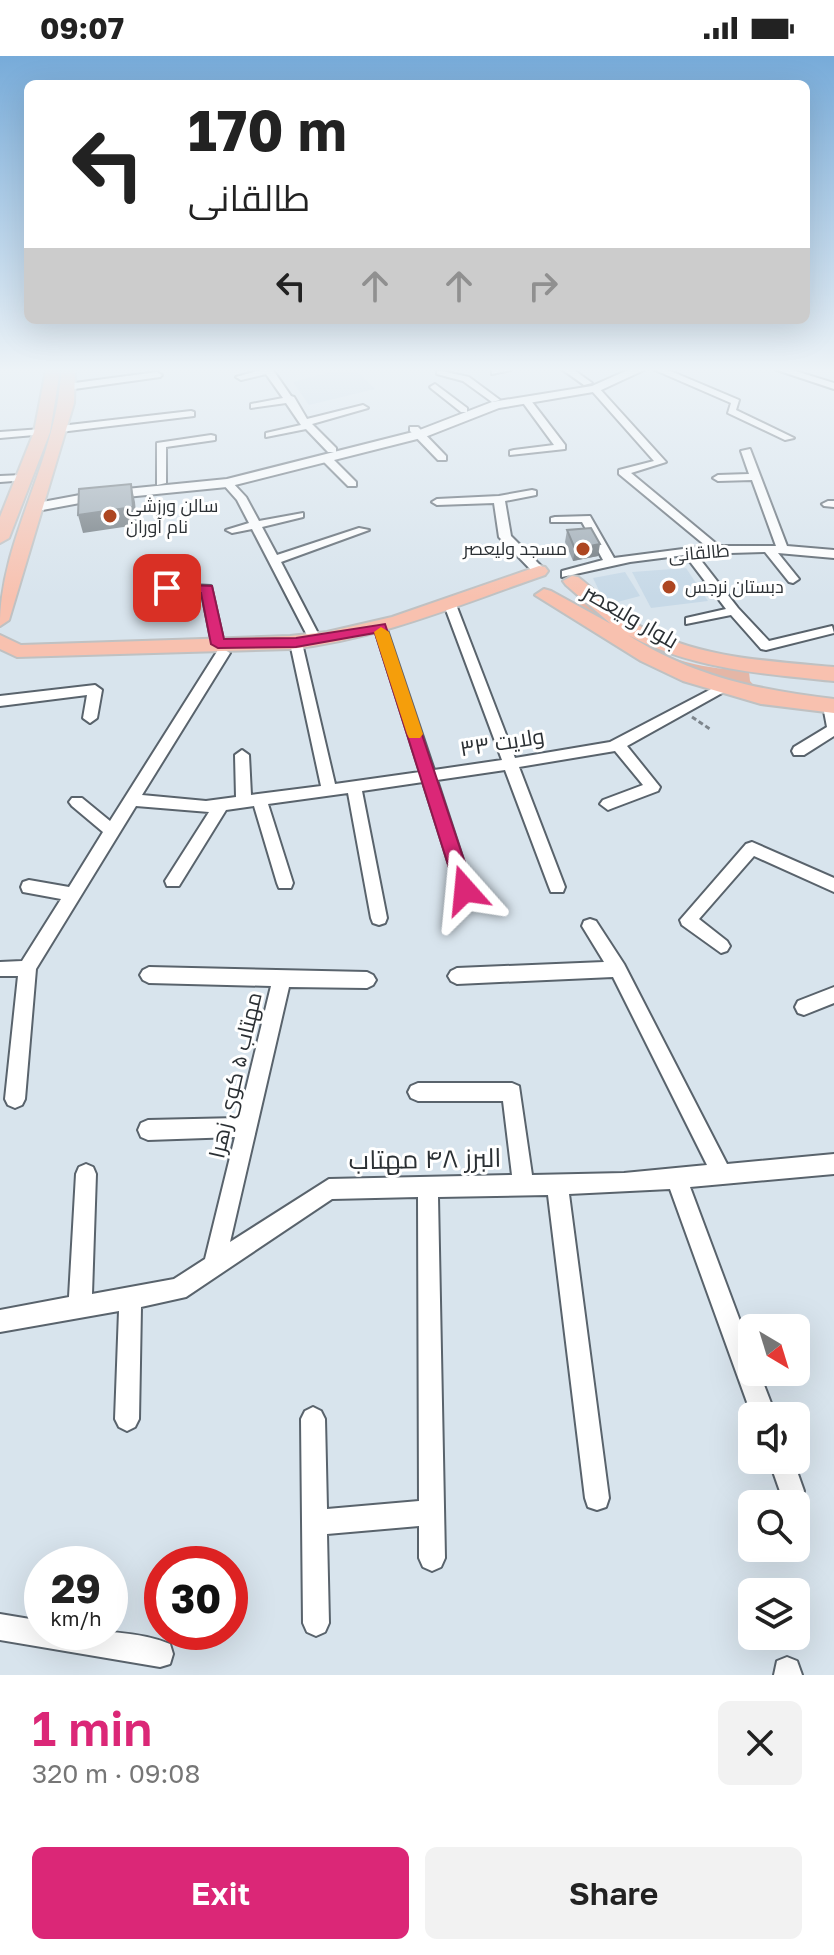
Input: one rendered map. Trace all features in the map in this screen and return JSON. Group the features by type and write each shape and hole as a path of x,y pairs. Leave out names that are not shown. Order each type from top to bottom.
{"main road":[{"path":"0,538 4,516 36,446"},
{"path":"0,620 55,446"},
{"path":"0,641 17,651 16,659 221,649 252,652 380,627 449,602 539,571 553,570 569,578 570,590 566,593 449,602"},
{"path":"539,571 530,576 528,583 541,595"},
{"name":"بلوار ولیعصر","path":"569,578 612,617 675,651 763,656 833,673"},
{"name":"بلوار ولیعصر","path":"541,595 580,613 648,657 724,688 761,697 833,703"},
{"path":"763,656 757,673 762,682 772,688 833,703"}],"street":[{"path":"161,446 161,483"},
{"path":"323,446 352,484"},
{"path":"40,500 227,483 362,446"},
{"path":"431,446 442,458"},
{"path":"514,453 560,446"},
{"path":"646,446 661,462 623,472 715,548"},
{"path":"746,451 776,550 793,579"},
{"path":"40,500 222,477 329,454"},
{"path":"718,478 756,477"},
{"path":"0,479 23,478"},
{"path":"227,483 242,499 316,641"},
{"path":"437,502 499,499 532,493"},
{"path":"499,499 505,537 539,571"},
{"path":"232,530 299,515"},
{"path":"555,520 586,518 611,564"},
{"path":"275,560 363,530"},
{"name":"طالقانی","path":"569,578 611,564 715,548 834,554"},
{"path":"689,552 734,611 763,656 832,630"},
{"path":"15,1099 27,968 132,800 221,649 207,589 167,588"},
{"path":"449,602 557,887"},
{"path":"690,621 734,611"},
{"path":"380,627 465,890"},
{"path":"286,644 329,790"},
{"name":"ولایت ٣۳","path":"132,800 206,807 509,764 617,744 724,688"},
{"path":"0,701 95,690 90,718"},
{"path":"799,751 834,729 833,703"},
{"path":"608,804 653,787 617,744"},
{"path":"242,755 252,800 285,883"},
{"path":"354,786 379,918"},
{"path":"77,802 112,831"},
{"path":"173,881 222,804"},
{"path":"721,946 688,920 752,848 832,879"},
{"path":"29,887 72,894"},
{"path":"590,926 618,969 722,1174"},
{"path":"0,969 27,968"},
{"path":"457,976 618,969"},
{"name":"مهتاب ۵ کوی زهرا","path":"149,975 282,979 214,1265"},
{"path":"282,979 367,980"},
{"path":"804,1007 834,995"},
{"path":"418,1092 512,1092 523,1185"},
{"path":"148,1130 247,1127"},
{"name":"البرز ۴۸ مهتاب","path":"0,1321 178,1289 329,1189 557,1184 676,1178 834,1164"},
{"path":"80,1307 86,1174"},
{"path":"676,1178 759,1402"},
{"path":"557,1184 597,1498"},
{"path":"428,1187 432,1558"},
{"path":"127,1419 130,1297"},
{"path":"313,1419 316,1623"},
{"path":"314,1523 432,1512"},
{"path":"0,1627 160,1654"}],"path":[{"path":"682,710 710,729"}],"shaded area":[{"name":"دبستان نرجس","path":"686,568 708,601 651,608 632,572"},
{"path":"625,572 640,596 606,605 593,578"},
{"path":"584,599 645,645 686,662 749,672 750,681 757,689 696,671 655,654 574,604"}],"building":[{"path":"131,484 133,507 78,515 79,489"},
{"path":"591,528 600,544 575,549 567,530"}],"slow traffic":[{"path":"381,632 415,734"}],"place":[{"name":"سالن ورزشی نام آوران","path":"110,516"},
{"name":"مسجد ولیعصر","path":"583,549"},
{"name":"دبستان نرجس","path":"669,587"}],"route":[{"path":"167,588 207,589 218,644 325,640 380,627 465,890"}]}
